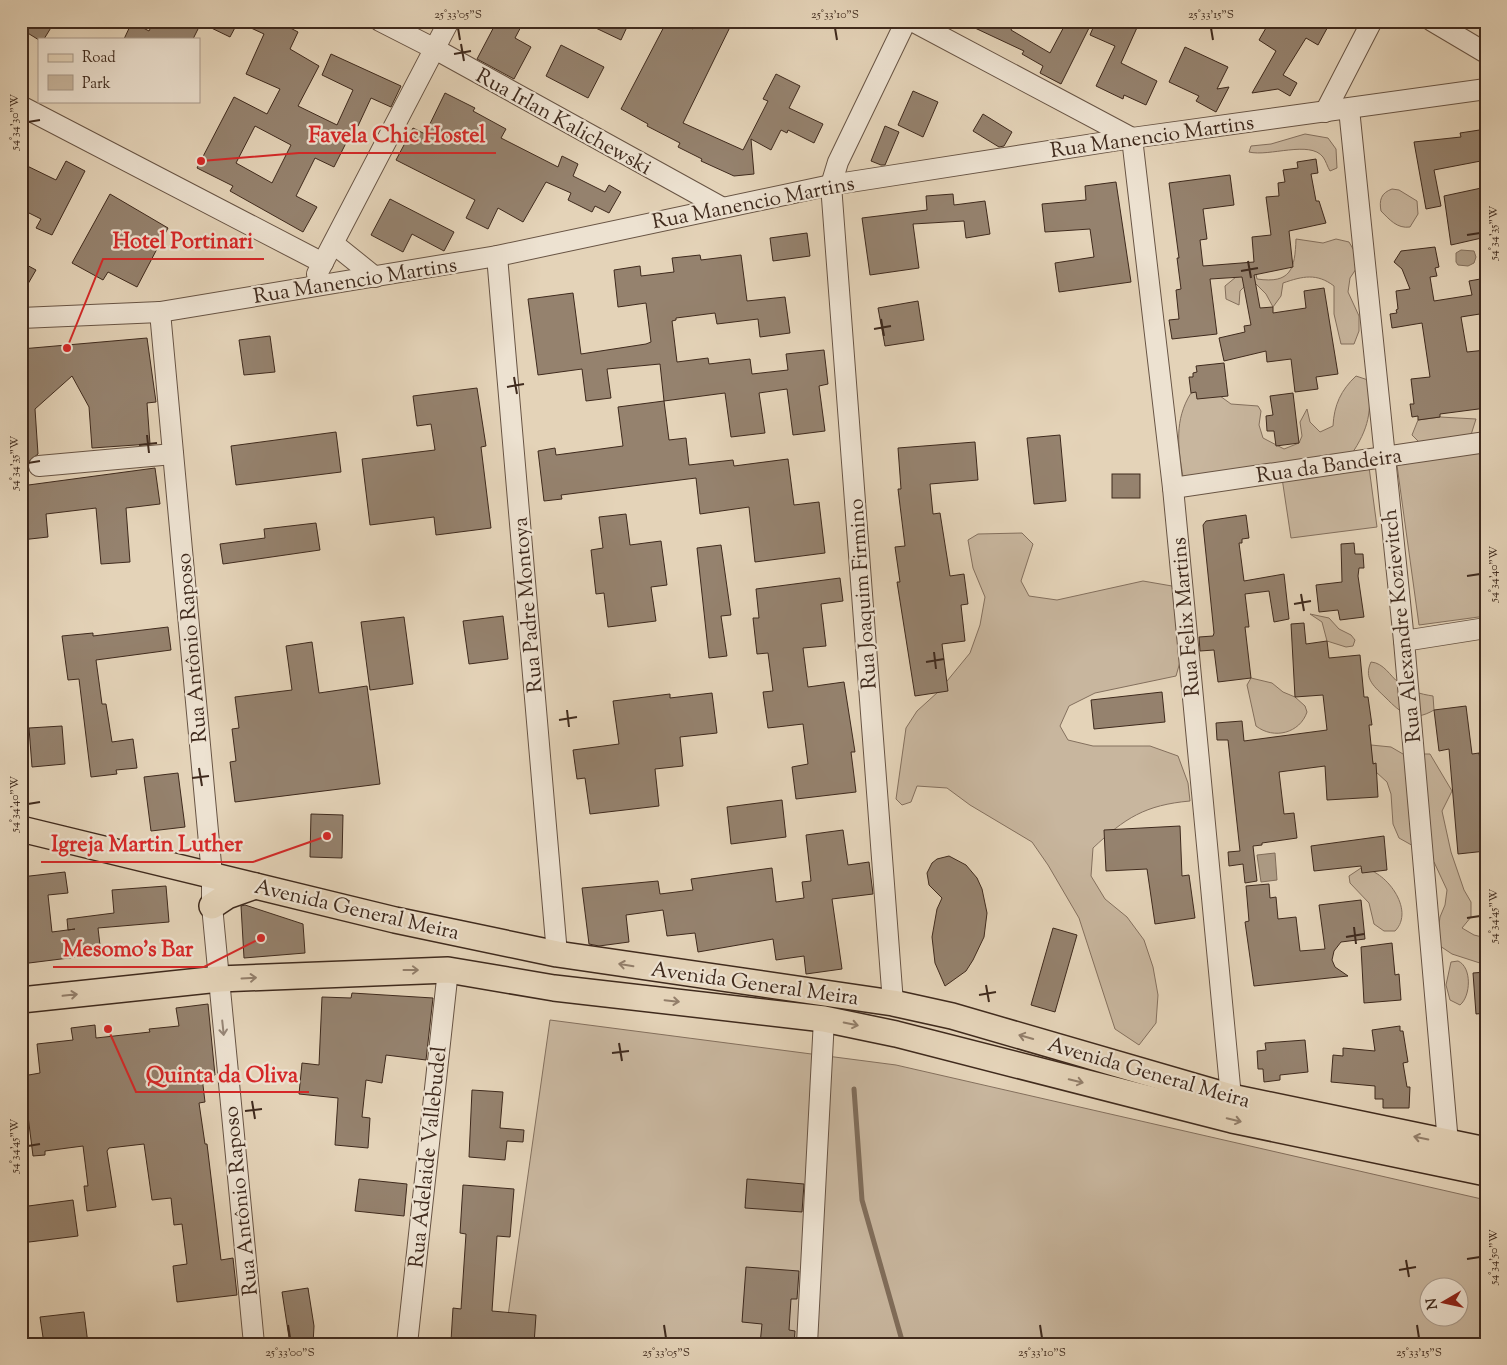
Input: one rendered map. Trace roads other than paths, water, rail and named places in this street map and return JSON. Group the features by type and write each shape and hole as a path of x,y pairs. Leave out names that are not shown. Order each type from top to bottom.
{"main road":[{"name":"Avenida General Meira","path":"21,829 395,920 557,954 893,1003 952,1016 1231,1097 1448,1144 1486,1150"},
{"path":"212,906 227,896 254,886"},
{"path":"554,988 557,954"},
{"name":"Avenida General Meira","path":"21,1000 219,979 448,970 554,988 824,1019 896,1034 1232,1120 1486,1173"}],"street":[{"name":"Rua Irlan Kalichewski","path":"380,21 435,49 721,207"},
{"path":"310,287 449,21"},
{"path":"831,185 838,162 906,21"},
{"path":"912,21 1132,138"},
{"path":"1325,112 1372,21"},
{"path":"1432,21 1486,53"},
{"name":"Rua Manencio Martins","path":"21,318 160,312 497,256 831,185 1132,138 1486,89"},
{"path":"21,106 323,263"},
{"name":"Rua Alexandre Kozievitch","path":"1348,109 1404,641 1448,1144"},
{"name":"Rua Felix Martins","path":"1132,138 1173,488 1231,1097"},
{"name":"Rua Joaquim Firmino","path":"831,185 893,1003"},
{"path":"334,244 375,277"},
{"name":"Rua Padre Montoya","path":"497,256 557,954"},
{"name":"Rua Antônio Raposo","path":"160,312 212,875 212,906 254,1344"},
{"name":"Rua da Bandeira","path":"1173,488 1486,442"},
{"path":"39,466 174,454"},
{"path":"1404,641 1486,628"},
{"name":"Rua Adelaide Vallebudel","path":"407,1344 448,970"},
{"path":"807,1344 824,1019"}],"waterway":[{"path":"854,1089 862,1200 903,1344"}],"place":[{"name":"Favela Chic Hostel","path":"201,161"},
{"name":"Hotel Portinari","path":"67,348"},
{"name":"Igreja Martin Luther","path":"327,836"},
{"name":"Mesomo's Bar","path":"261,938"},
{"name":"Quinta da Oliva","path":"108,1029"}]}
